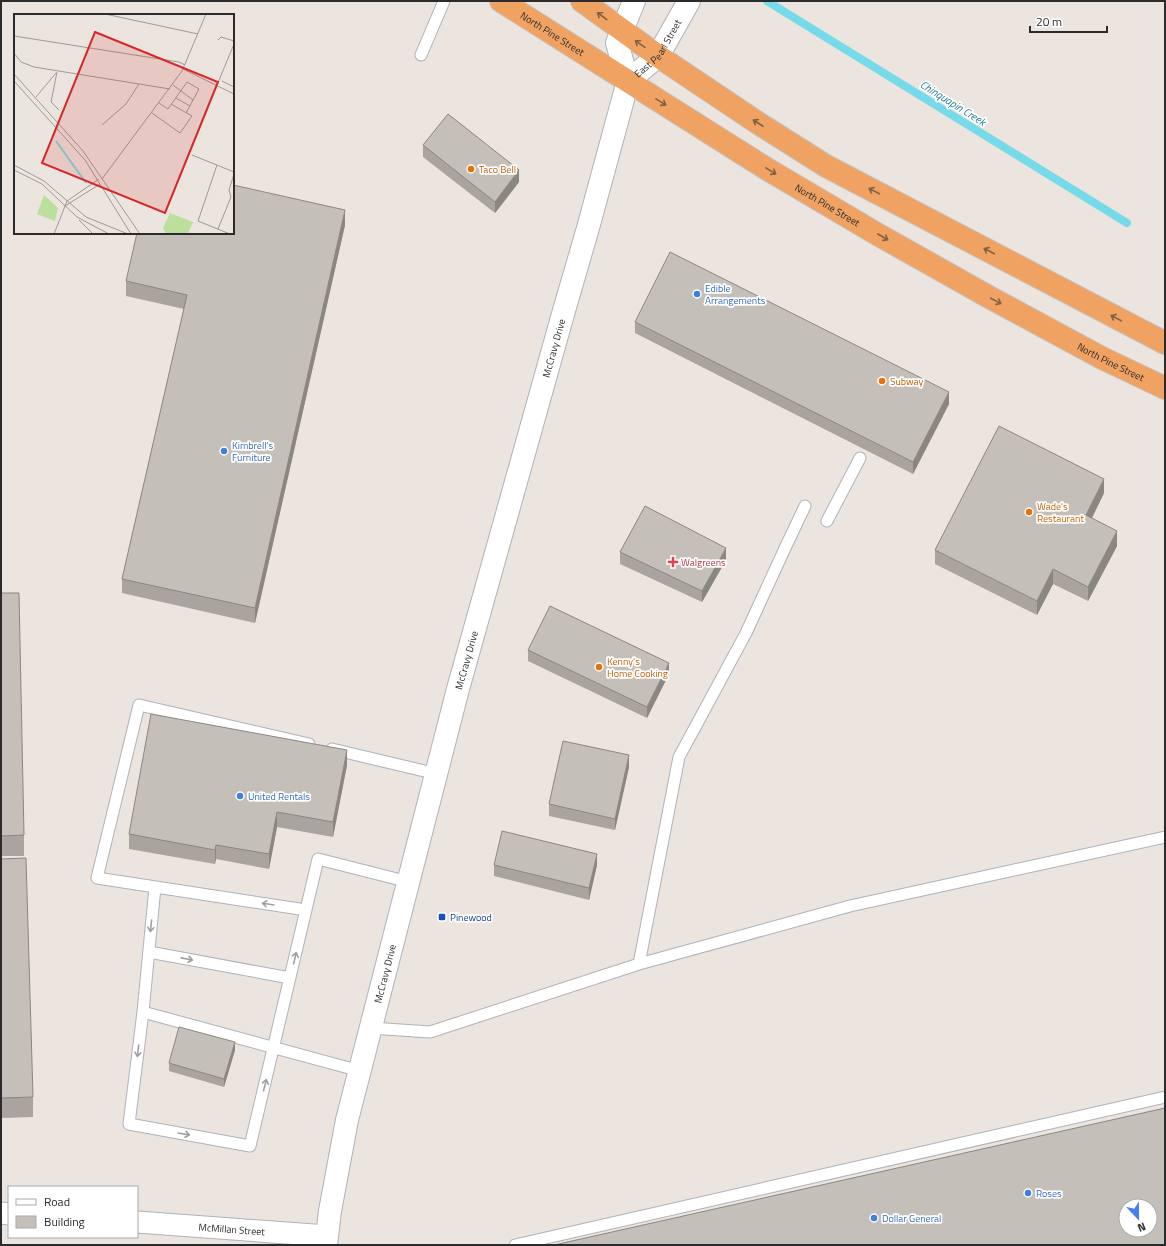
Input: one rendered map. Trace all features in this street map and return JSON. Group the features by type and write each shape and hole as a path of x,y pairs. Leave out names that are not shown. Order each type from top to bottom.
{"highway":[{"name":"North Pine Street","path":"501,1 767,169 877,234 1102,358 1165,388"},
{"path":"582,1 658,56 758,123 826,166 1165,343"}],"street":[{"name":"East Pearl Street","path":"634,1 617,43 628,81 658,56 688,1"},
{"name":"McCravy Drive","path":"327,1241 330,1211 347,1120 458,689 628,81"},
{"name":"McMillan Street","path":"138,1222 327,1241"}],"lane":[{"path":"421,54 444,1"},
{"path":"827,521 860,458"},
{"path":"639,964 679,757 746,633 805,506"},
{"path":"306,910 97,878 139,705 437,774"},
{"path":"371,1028 430,1032 639,964 850,906 1165,837"},
{"path":"155,887 143,1012 129,1124 250,1146 318,859 408,882"},
{"path":"149,952 290,978"},
{"path":"143,1012 360,1071"},
{"path":"515,1245 1165,1097"}],"building":[{"name":"Taco Bell","path":"448,114 519,170 495,202 423,145"},
{"name":"Kimbrell's Furniture","path":"234,185 345,210 255,608 122,579 187,295 126,281 137,234 234,234"},
{"path":"670,252 949,392 913,462 635,322"},
{"name":"Wade's Restaurant","path":"999,426 1104,479 1086,515 1117,531 1088,587 1053,569 1037,601 935,550"},
{"name":"Walgreens","path":"645,506 726,548 702,591 620,552"},
{"path":"1,593 19,593 24,835 1,836"},
{"name":"Kenny's Home Cooking","path":"550,606 669,663 647,707 528,650"},
{"name":"United Rentals","path":"151,714 347,750 333,822 277,812 269,854 216,845 215,850 129,834"},
{"path":"563,741 629,755 615,819 549,804"},
{"path":"502,831 597,854 589,888 494,865"},
{"path":"26,858 33,1097 1,1098 1,859"},
{"path":"179,1027 235,1042 224,1079 169,1063"},
{"path":"1165,1108 1165,1245 554,1245"}],"waterway":[{"name":"Chinquapin Creek","path":"767,1 1127,223"}],"place":[{"name":"Taco Bell","path":"471,169"},
{"name":"Edible Arrangements","path":"697,294"},
{"name":"Subway","path":"882,381"},
{"name":"Kimbrell's Furniture","path":"224,451"},
{"name":"Wade's Restaurant","path":"1029,512"},
{"name":"Walgreens","path":"673,562"},
{"name":"Kenny's Home Cooking","path":"599,667"},
{"name":"United Rentals","path":"240,796"},
{"name":"Pinewood","path":"442,917"},
{"name":"Roses","path":"1028,1193"},
{"name":"Dollar General","path":"874,1218"}]}
